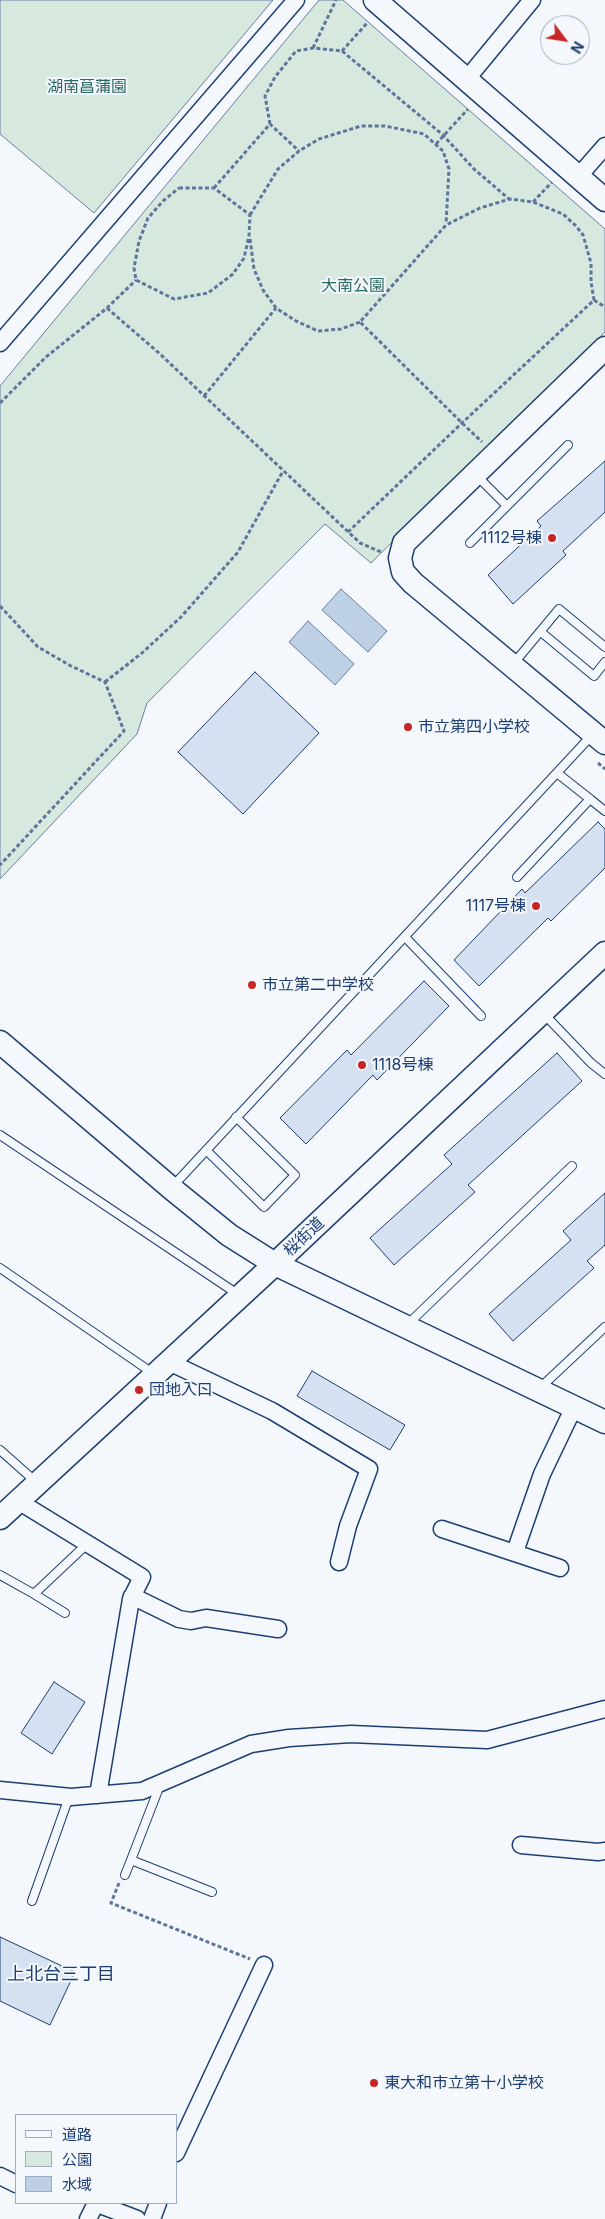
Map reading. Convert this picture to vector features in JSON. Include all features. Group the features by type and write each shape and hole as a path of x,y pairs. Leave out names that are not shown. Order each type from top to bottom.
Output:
{"street":[{"path":"0,343 296,0"},
{"path":"375,0 605,200"},
{"path":"466,80 532,0"},
{"path":"578,177 605,146"},
{"path":"599,738 413,583 403,572 400,558 404,543 605,348"},
{"name":"桜街道","path":"0,1518 241,1296 605,953"},
{"path":"0,1042 229,1235 275,1264 605,1422"},
{"path":"162,1368 272,1411 369,1469 348,1526 339,1562"},
{"path":"515,1552 542,1474 574,1407"},
{"path":"18,1501 142,1577 132,1596 98,1795"},
{"path":"442,1529 560,1568"},
{"path":"132,1596 179,1619 191,1621 206,1618 278,1629"},
{"path":"0,1790 68,1797 142,1791 251,1744 289,1738 351,1734 486,1740 605,1709"},
{"path":"521,1846 605,1851"},
{"path":"178,2147 264,1965"},
{"path":"0,2176 15,2184"},
{"path":"88,2219 96,2204"},
{"path":"99,2204 137,2219"},
{"path":"152,2219 158,2204"}],"lane":[{"path":"470,543 568,445"},
{"path":"474,474 507,506"},
{"path":"512,666 559,609 605,647"},
{"path":"541,632 594,676 605,662"},
{"path":"171,1188 557,773 599,738"},
{"path":"557,773 605,811"},
{"path":"517,877 590,799"},
{"path":"405,937 481,1016"},
{"path":"541,1012 591,1064 605,1074"},
{"path":"206,1150 264,1207 295,1175 236,1118"},
{"path":"0,1134 241,1296"},
{"path":"405,1326 572,1166"},
{"path":"0,1268 162,1368"},
{"path":"539,1390 605,1327"},
{"path":"0,1450 38,1483"},
{"path":"34,1594 87,1544"},
{"path":"0,1575 65,1613"},
{"path":"125,1875 160,1783"},
{"path":"32,1902 68,1797"},
{"path":"131,1860 212,1892"}],"path":[{"path":"313,48 336,0"},
{"path":"342,51 368,22"},
{"path":"299,151 270,124 266,96 275,77 296,51 313,48 342,51 443,135 474,169 510,199"},
{"path":"436,144 468,109"},
{"path":"214,188 270,124"},
{"path":"136,280 174,298 208,293 233,274 244,258 249,236 250,215 278,169 299,151 319,139 361,126 385,126 424,134 443,151 449,169 446,224"},
{"path":"532,202 552,182"},
{"path":"136,280 134,268 139,241 148,218 163,201 180,188 214,188 250,215"},
{"path":"249,236 254,269 263,290 276,308 296,321 318,331 341,329 360,322 446,224 480,208 510,199 532,202 563,214 582,234 591,263 591,282 594,300 605,307"},
{"path":"0,404 46,357 107,308 136,280"},
{"path":"348,532 594,300"},
{"path":"107,308 160,354 360,543 382,552"},
{"path":"204,396 276,308"},
{"path":"360,322 487,447"},
{"path":"104,682 142,654 181,618 238,552 283,471"},
{"path":"0,606 38,647 104,682 124,731 0,865"},
{"path":"125,1875 121,1878 111,1903 264,1965"}],"green space":[{"name":"湖南菖蒲園","path":"0,0 273,0 94,213 0,134"},
{"name":"大南公園","path":"319,0 343,0 605,229 605,332 371,563 325,524 147,703 137,734 0,879 0,386"}],"water":[{"path":"341,589 387,631 368,652 322,610"},
{"path":"308,621 354,664 335,685 289,642"}],"building":[{"name":"1112号棟","path":"605,461 605,512 563,551 566,555 513,604 488,575 541,526 537,521"},
{"path":"255,672 319,733 243,814 178,752"},
{"name":"1117号棟","path":"598,822 605,829 605,868 551,921 548,918 479,986 454,960 522,889 525,893"},
{"name":"1118号棟","path":"424,981 449,1006 377,1080 373,1075 306,1144 280,1118 347,1050 351,1055"},
{"path":"557,1053 582,1081 468,1185 475,1192 394,1265 370,1238 452,1164 444,1155"},
{"path":"605,1193 605,1245 587,1261 594,1268 513,1341 489,1314 571,1240 563,1231"},
{"path":"312,1371 405,1425 390,1450 297,1396"},
{"path":"54,1682 85,1702 52,1754 21,1733"},
{"path":"0,1937 75,1972 50,2025 0,2001"}],"place":[{"name":"1112号棟","path":"552,538"},
{"name":"市立第四小学校","path":"408,727"},
{"name":"1117号棟","path":"536,906"},
{"name":"市立第二中学校","path":"252,985"},
{"name":"1118号棟","path":"362,1065"},
{"name":"団地入口","path":"139,1390"},
{"name":"東大和市立第十小学校","path":"374,2083"}],"district":[{"name":"上北台三丁目","path":"61,1975"}]}
